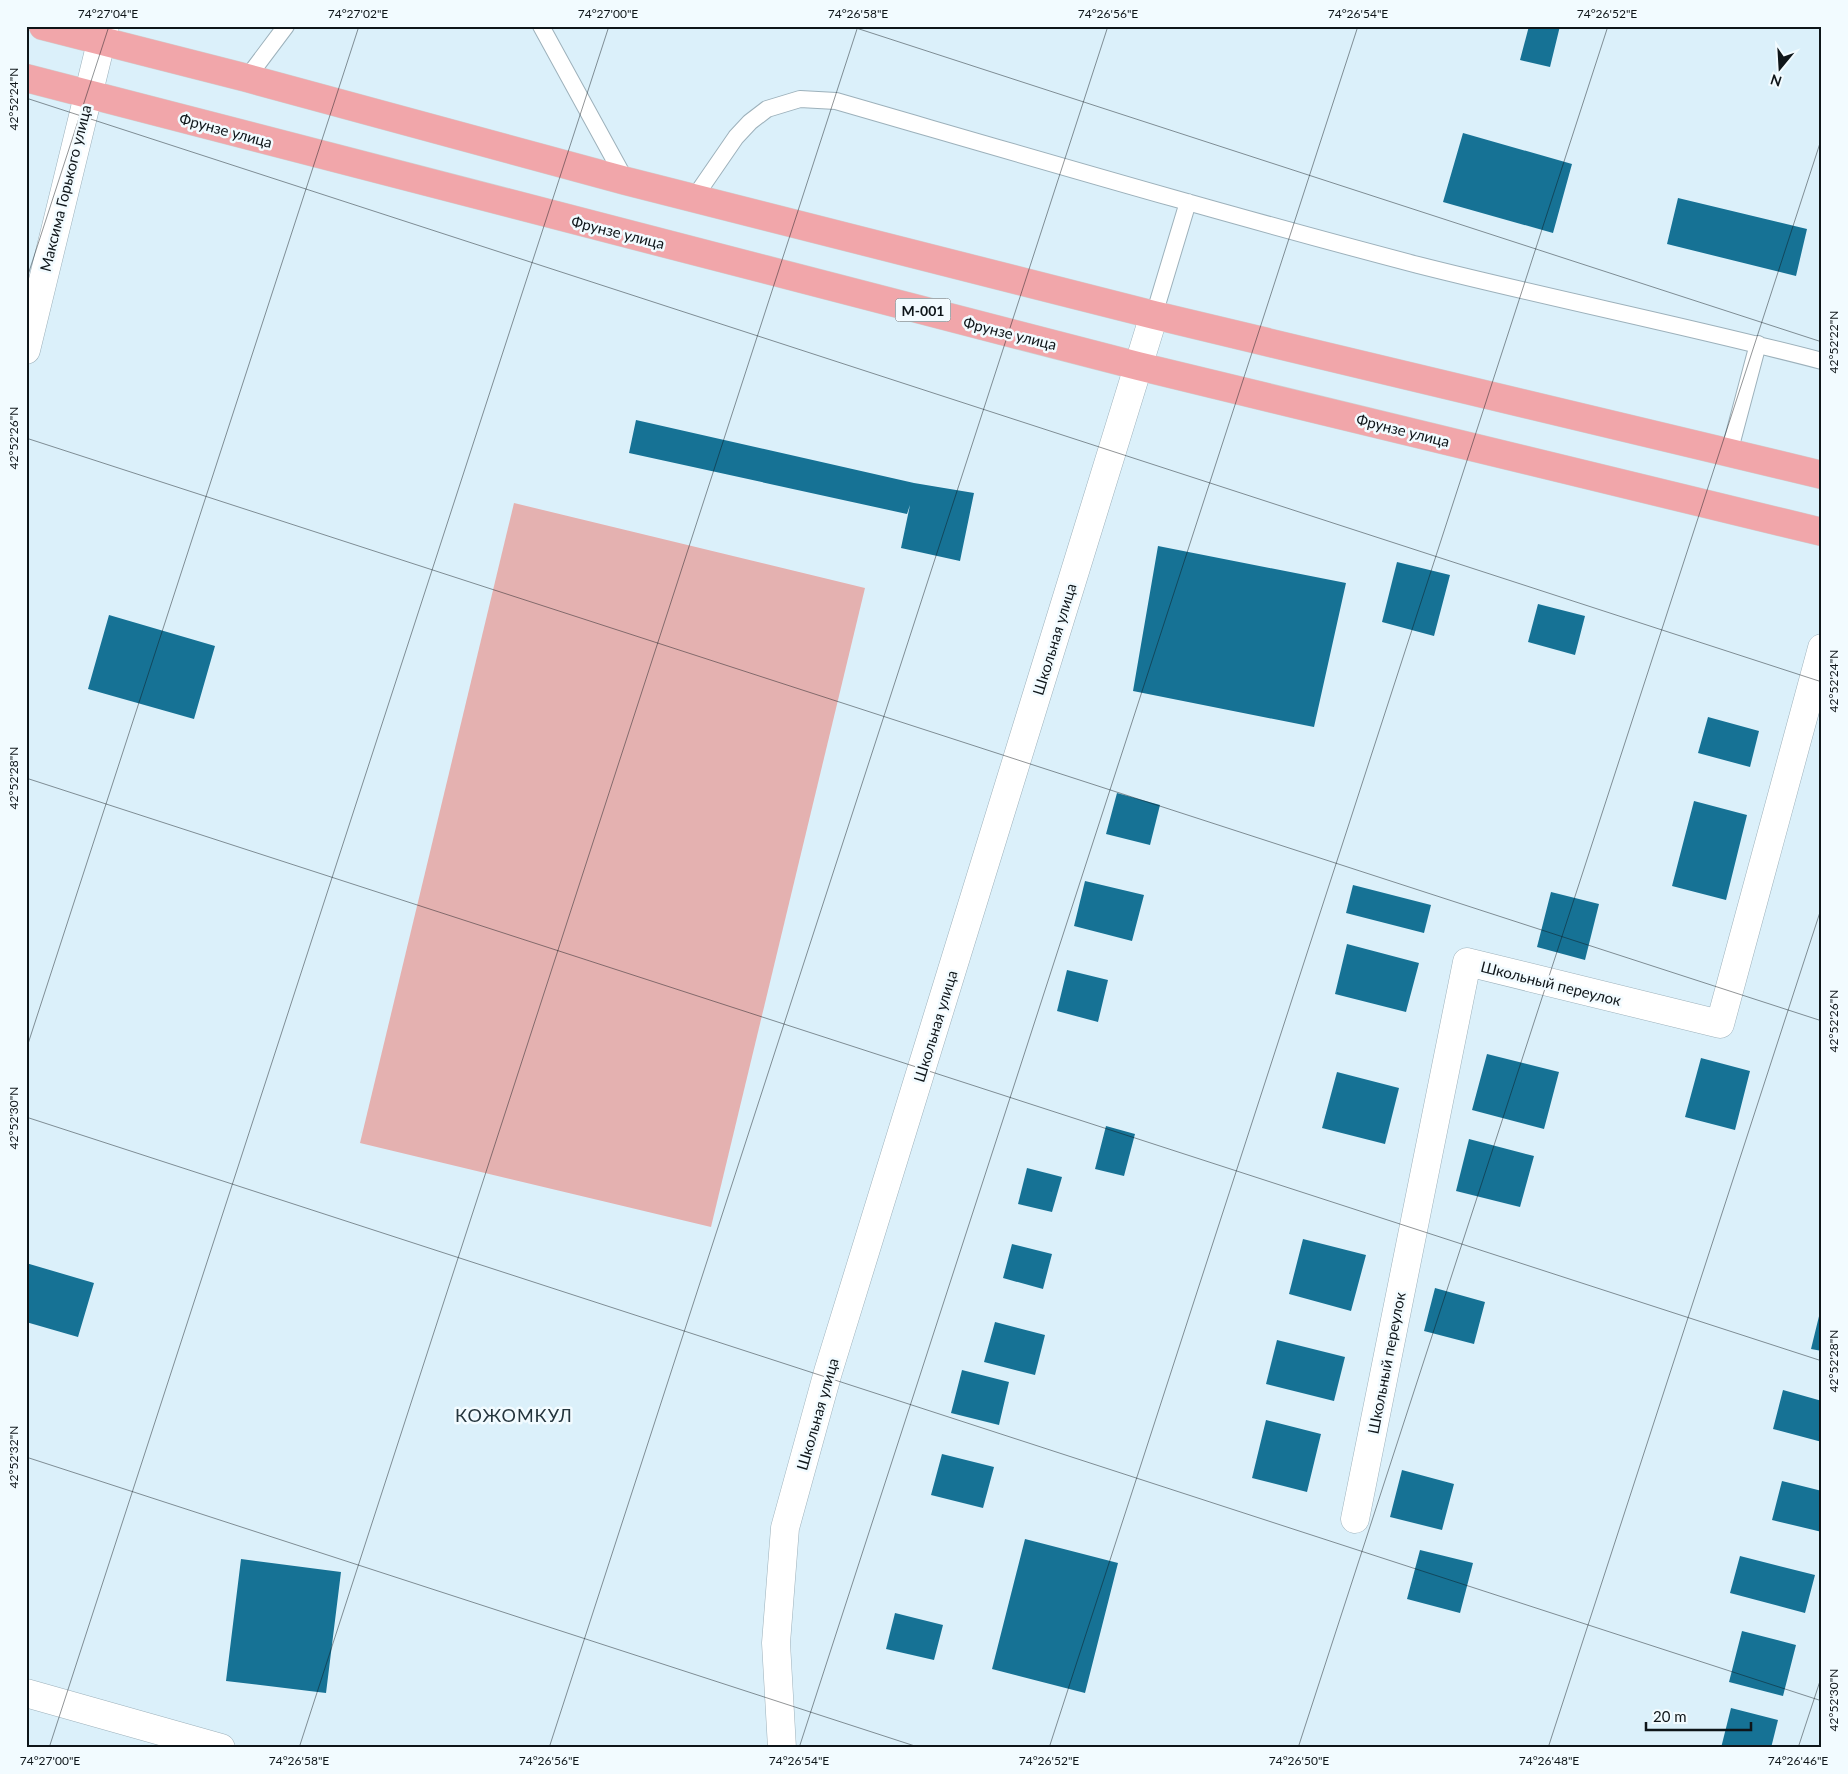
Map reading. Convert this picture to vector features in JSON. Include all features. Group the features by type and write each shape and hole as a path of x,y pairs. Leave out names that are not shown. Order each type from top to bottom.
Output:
{"main road":[{"path":"43,26 103,34 247,78 626,181 1154,315 1822,475"},
{"name":"Фрунзе улица","path":"26,78 1138,366 1822,532"}],"street":[{"name":"Максима Горького улица","path":"26,350 103,34"},
{"name":"Школьная улица","path":"782,1748 776,1643 784,1528 831,1362 1154,315"},
{"name":"Школьный переулок","path":"1355,1519 1467,962 1720,1024 1822,648"},
{"path":"26,1693 222,1748"}],"lane":[{"path":"247,78 286,26"},
{"path":"541,26 626,181"},
{"path":"694,198 736,137 750,122 767,109 800,99 836,101 1188,202 1420,265 1758,344 1822,361"},
{"path":"1154,315 1188,202"},
{"path":"1729,453 1758,344"}],"shaded area":[{"path":"514,503 865,588 711,1227 360,1143"}],"building":[{"path":"1529,26 1560,26 1550,67 1520,60"},
{"path":"1463,133 1572,164 1553,233 1443,202"},
{"path":"1678,198 1807,229 1796,276 1667,244"},
{"path":"636,420 914,483 974,493 960,561 901,548 910,505 907,514 629,453"},
{"path":"1158,546 1346,583 1314,727 1133,691"},
{"path":"1397,562 1450,575 1434,636 1382,622"},
{"path":"1538,604 1585,616 1575,655 1528,642"},
{"path":"109,615 215,646 194,719 88,689"},
{"path":"1708,717 1759,731 1750,767 1698,753"},
{"path":"1117,793 1160,805 1150,845 1106,834"},
{"path":"1694,801 1747,815 1726,900 1672,886"},
{"path":"1085,881 1144,895 1132,941 1074,926"},
{"path":"1353,885 1431,905 1424,933 1346,913"},
{"path":"1551,892 1599,904 1585,960 1537,947"},
{"path":"1347,944 1419,963 1406,1012 1335,994"},
{"path":"1067,970 1108,980 1098,1022 1057,1011"},
{"path":"1487,1054 1559,1072 1544,1129 1472,1110"},
{"path":"1701,1058 1750,1071 1735,1130 1685,1117"},
{"path":"1337,1072 1399,1088 1385,1144 1322,1128"},
{"path":"1106,1126 1135,1134 1124,1176 1095,1169"},
{"path":"1469,1139 1534,1156 1520,1207 1456,1191"},
{"path":"1027,1168 1062,1177 1052,1212 1018,1204"},
{"path":"1303,1239 1366,1255 1351,1311 1289,1294"},
{"path":"1012,1244 1052,1254 1043,1289 1003,1278"},
{"path":"26,1263 94,1283 78,1337 26,1322"},
{"path":"1435,1288 1485,1302 1474,1344 1424,1331"},
{"path":"1822,1309 1822,1351 1811,1349"},
{"path":"995,1322 1045,1335 1035,1375 984,1362"},
{"path":"1277,1340 1345,1357 1334,1401 1266,1384"},
{"path":"962,1370 1009,1382 999,1425 951,1413"},
{"path":"1783,1390 1822,1401 1822,1442 1773,1429"},
{"path":"1266,1420 1321,1434 1307,1492 1252,1478"},
{"path":"942,1454 994,1467 983,1508 931,1495"},
{"path":"1402,1470 1454,1484 1442,1530 1390,1517"},
{"path":"1782,1481 1822,1491 1822,1532 1772,1520"},
{"path":"1025,1539 1118,1563 1085,1693 992,1669"},
{"path":"1420,1550 1473,1563 1460,1613 1407,1599"},
{"path":"1740,1556 1815,1575 1805,1613 1730,1593"},
{"path":"241,1559 341,1572 326,1693 226,1681"},
{"path":"895,1613 943,1625 934,1660 886,1649"},
{"path":"1742,1631 1796,1645 1783,1696 1729,1682"},
{"path":"1731,1708 1778,1720 1771,1748 1721,1748"}],"district":[{"name":"КОЖОМКУЛ","path":"514,1415"}]}
